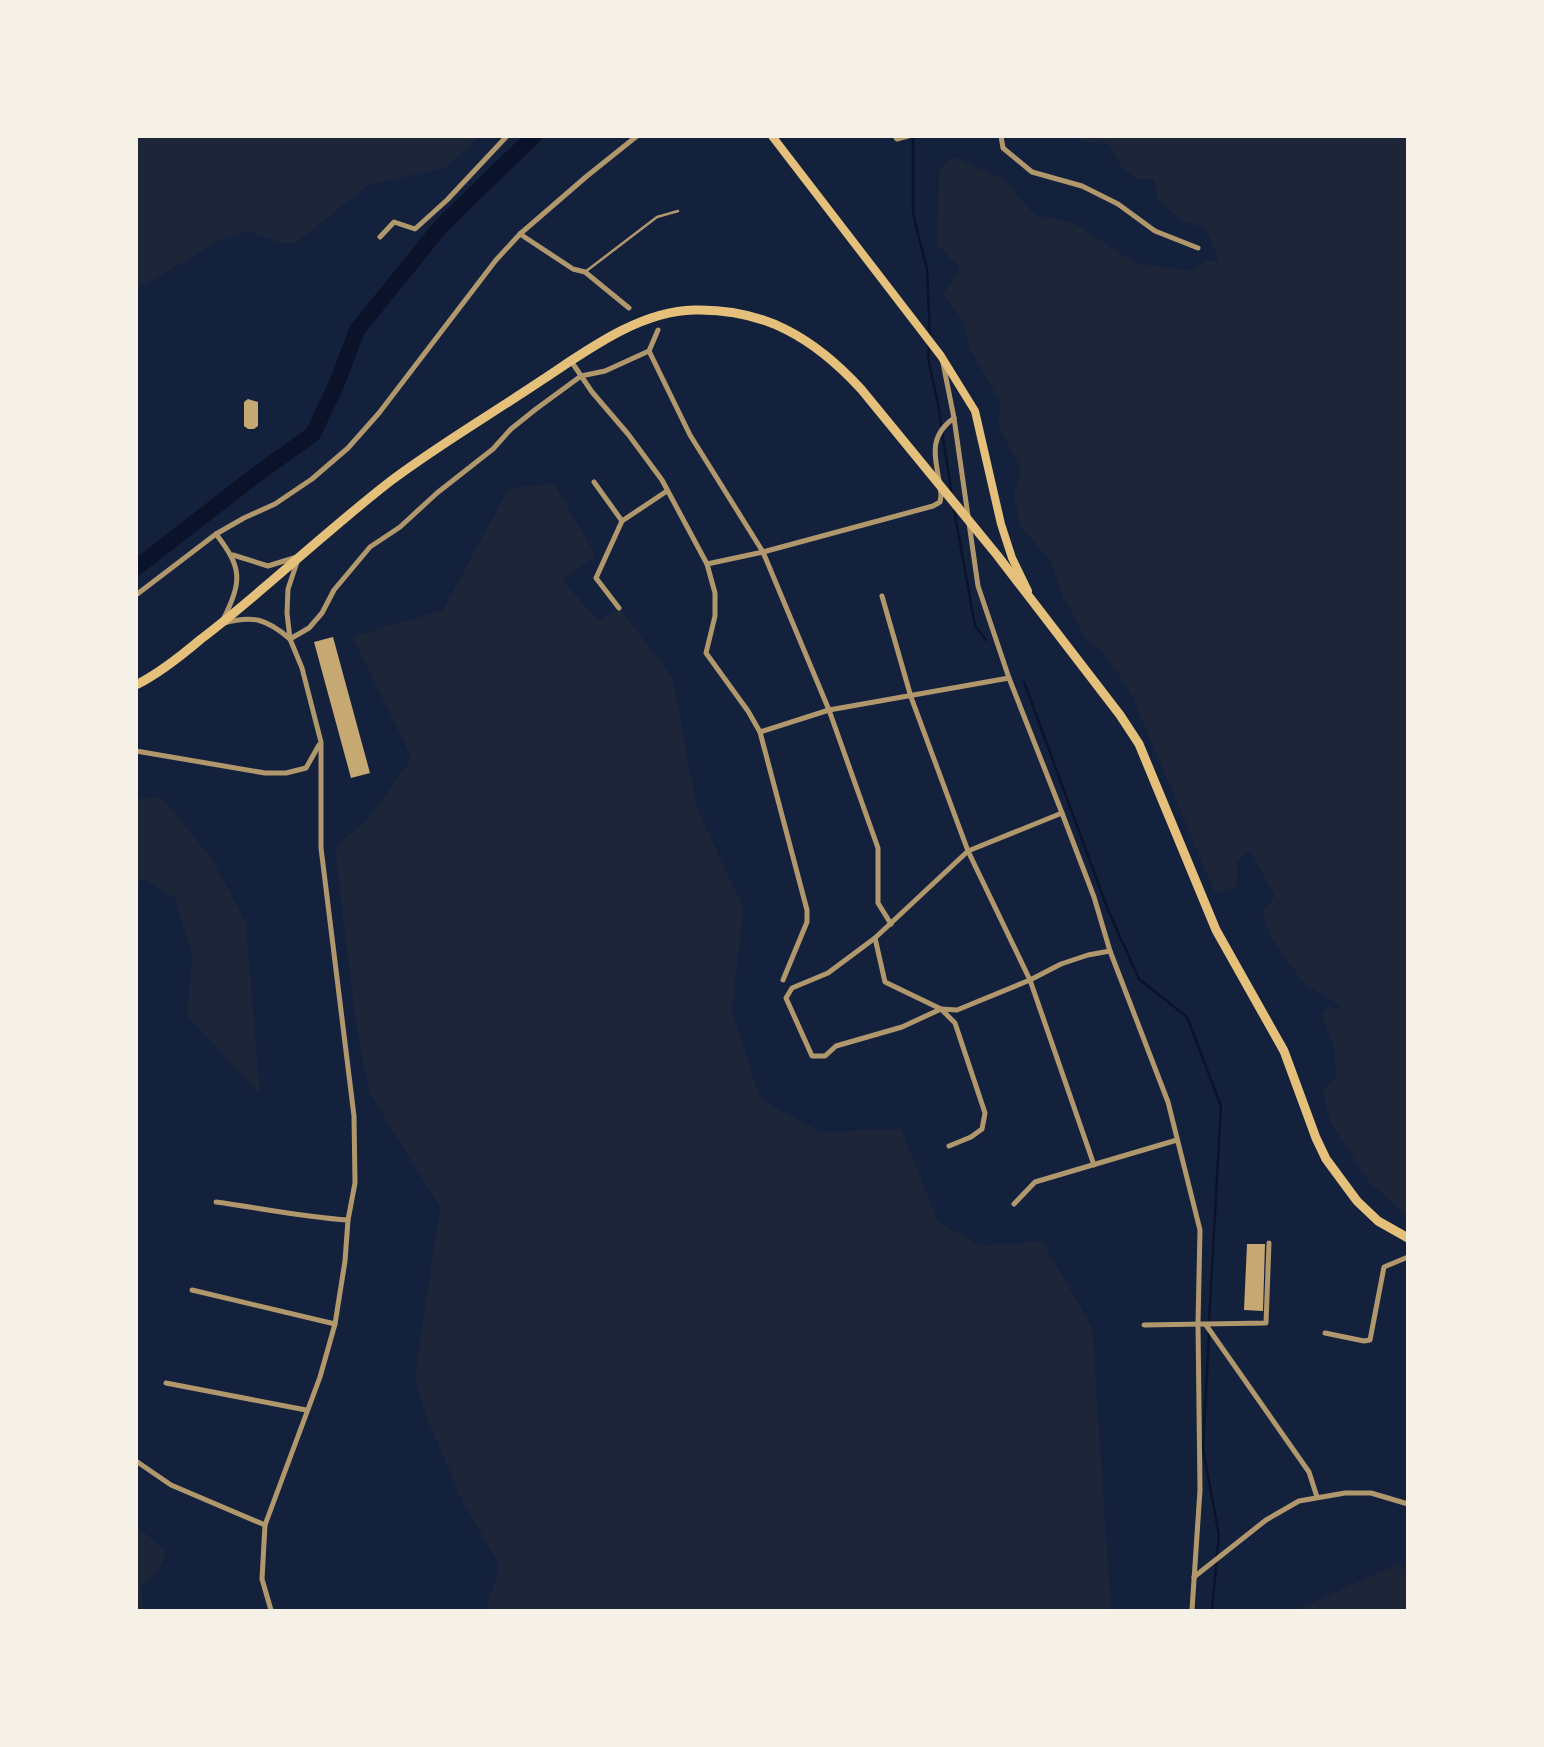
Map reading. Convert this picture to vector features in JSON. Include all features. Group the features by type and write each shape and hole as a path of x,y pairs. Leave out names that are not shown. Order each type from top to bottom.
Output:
{"highway":[{"path":"136,685 169,665 221,624 393,479 571,361 615,335 666,314 692,310 728,311 782,328 814,345 839,366 881,413 1033,600 1120,715 1139,744 1216,930 1284,1051 1326,1159 1357,1201 1378,1221 1408,1238"}],"main road":[{"path":"772,136 940,354 975,411 1001,524 1012,558 1033,600"}],"street":[{"path":"380,237 394,222 415,229 447,200 507,136"},
{"path":"136,595 216,534 300,488 348,448 379,413 496,260 520,234 637,136"},
{"path":"895,136 897,139 908,136"},
{"path":"1001,136 1003,148 1032,172 1082,186 1118,204 1155,231 1198,248"},
{"path":"520,234 573,269 585,272 629,308"},
{"path":"290,639 309,628 322,613 334,590 370,547 400,527 437,493 493,449 519,422 581,376 605,371 649,351 658,330"},
{"path":"649,351 690,435 763,552 829,710 878,848 878,903 891,923"},
{"path":"940,354 954,418 978,586 1009,678 1094,897 1110,951 1168,1102 1200,1230 1200,1490 1192,1611"},
{"path":"571,361 592,392 628,434 667,491 707,564 715,593 715,616 706,653 760,732 807,910 807,922 783,980"},
{"path":"707,564 763,552 940,502 941,489 934,448 936,437 944,425 954,418"},
{"path":"594,482 622,521"},
{"path":"619,608 596,578 622,521 667,491"},
{"path":"216,534 233,555 237,566 237,584 221,624"},
{"path":"233,555 268,566 300,556"},
{"path":"271,1611 262,1579 265,1525 320,1377 335,1324 355,1183 354,1115 321,848 321,742 302,668 290,639 287,613 288,589 293,569 300,556"},
{"path":"882,596 911,697 968,851 1030,980 1094,1165"},
{"path":"221,624 242,619 262,620 278,628 290,639"},
{"path":"760,732 829,710 1009,678"},
{"path":"136,751 265,773 286,773 306,768 321,742"},
{"path":"1062,813 968,851 875,938 828,973 792,988 786,998 812,1056 825,1056 836,1046 902,1027 942,1009 957,1010 1061,964 1110,951"},
{"path":"875,938 886,982 942,1009 956,1023 985,1113 982,1129 949,1146"},
{"path":"1014,1205 1035,1182 1177,1140"},
{"path":"216,1202 287,1211 308,1217 348,1220"},
{"path":"1143,1325 1266,1323 1269,1243"},
{"path":"1325,1333 1370,1340 1384,1267 1408,1257"},
{"path":"192,1290 335,1324"},
{"path":"1206,1325 1309,1472 1317,1497"},
{"path":"166,1383 306,1410"},
{"path":"136,1461 171,1485 265,1525"},
{"path":"1194,1577 1266,1520 1299,1501 1371,1493 1408,1504"}],"lane":[{"path":"585,272 657,217 678,211"}],"shaded area":[{"path":"137,136 479,137 446,167 367,186 296,243 281,243 247,231 221,240 137,289"},
{"path":"1077,137 1407,137 1407,1216 1369,1182 1330,1122 1323,1092 1337,1075 1333,1043 1322,1016 1328,1006 1338,1009 1340,1004 1305,985 1271,937 1262,913 1275,896 1250,850 1237,862 1237,886 1217,894 1214,890 1130,691 1104,653 1086,639 1063,596 1050,560 1021,527 1014,496 1021,469 998,424 1001,403 973,355 965,334 966,325 943,294 960,269 938,245 939,170 954,157 1003,179 1035,215 1074,223 1135,263 1189,271 1206,261 1219,261 1206,228 1182,221 1158,200 1154,179 1136,179 1120,165 1109,144 1082,142"},
{"path":"554,484 596,556 562,580 598,620 620,609 672,677 697,808 743,908 732,1011 760,1099 821,1132 901,1129 938,1222 981,1246 1042,1241 1092,1327 1111,1610 486,1610 500,1566 463,1502 426,1416 415,1377 440,1207 369,1092 355,1017 335,847 368,819 412,758 352,637 443,610 509,488"},
{"path":"161,797 211,857 246,923 260,1094 187,1016 192,954 175,898 144,879 137,884 137,799"},
{"path":"136,1526 164,1549 163,1564 141,1586 144,1610 137,1610"},
{"path":"1398,1564 1407,1572 1407,1610 1296,1610"}],"building":[{"path":"248,399 258,402 258,426 254,429 244,426 244,402"},
{"path":"333,637 370,773 351,778 314,642"},
{"path":"1247,1244 1265,1244 1263,1311 1244,1310"}],"waterway":[{"path":"136,568 313,434 337,383 357,330 442,225 534,136"},
{"path":"913,136 913,214 927,269 930,337"},
{"path":"929,343 928,358 952,496"},
{"path":"954,509 975,626 986,640"},
{"path":"1024,682 1108,910 1139,979 1187,1017 1221,1106 1209,1322"},
{"path":"1209,1333 1203,1449 1219,1535 1212,1610"}]}
